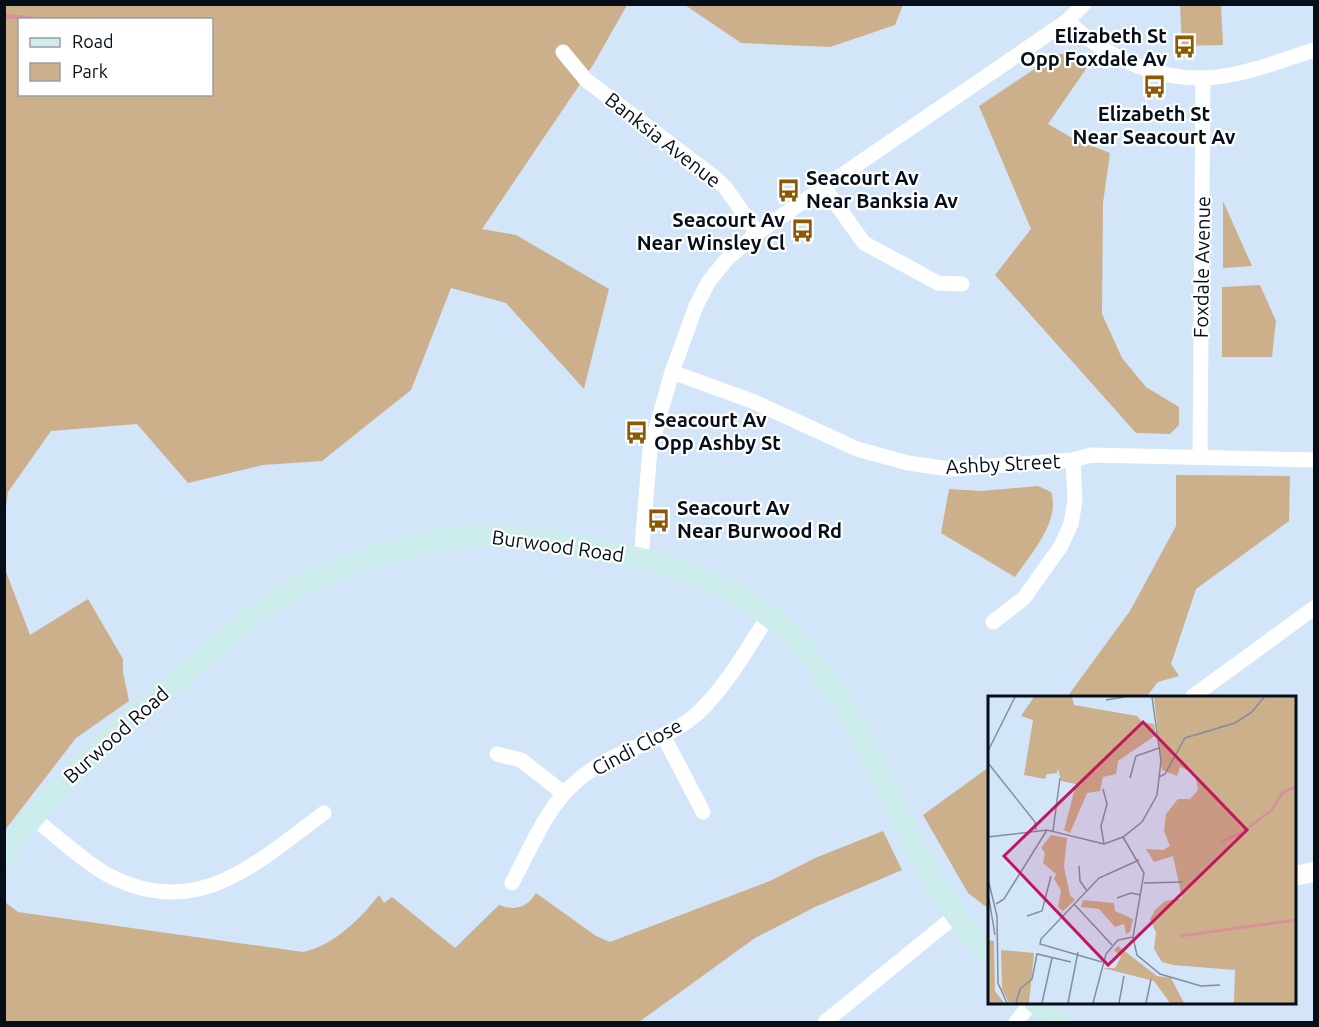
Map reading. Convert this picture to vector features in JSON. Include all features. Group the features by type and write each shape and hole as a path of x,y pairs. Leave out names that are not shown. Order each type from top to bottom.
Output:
{"main road":[{"name":"Burwood Road","path":"4,855 32,817 96,749 240,626 278,599 323,576 372,558 426,544 477,536 580,546 641,558 686,572 769,615 800,644 831,686 860,734 926,869 955,916 988,951"},
{"path":"1034,1003 1060,1023"}],"street":[{"path":"641,558 650,450 672,372 696,306 709,281 728,258 757,233 1067,21 1084,4"},
{"path":"1067,21 1096,46 1126,61 1153,71 1203,78 1240,72 1314,50"},
{"name":"Banksia Avenue","path":"563,52 586,80 725,187 757,233"},
{"name":"Foxdale Avenue","path":"1200,456 1203,78"},
{"path":"824,187 864,243 938,283 962,284"},
{"name":"Ashby Street","path":"672,372 752,401 857,449 908,463 950,469 1073,460 1091,455 1314,460"},
{"path":"993,622 1024,598 1061,546 1071,524 1075,501 1073,460"},
{"path":"1193,696 1314,608"},
{"name":"Cindi Close","path":"512,883 562,792 592,768 664,737 699,712 714,695 769,615"},
{"path":"664,737 703,812"},
{"path":"497,754 521,760 562,792"},
{"path":"32,817 106,874 135,886 169,891 191,891 223,883 247,870 324,813"},
{"path":"1295,876 1314,872"},
{"path":"825,1023 955,916"},
{"path":"1016,1023 1032,1003"}],"green space":[{"path":"5,5 627,5 593,65 482,229 516,235 609,289 584,389 506,303 451,288 411,390 322,461 263,465 188,483 137,424 51,431 8,492 5,513"},
{"path":"685,5 903,5 895,25 830,47 741,43"},
{"path":"1180,5 1221,5 1223,45 1182,46"},
{"path":"1057,54 1070,54 1088,66 1048,124 1074,139 1110,153 1103,203 1102,314 1122,358 1146,387 1179,407 1179,425 1170,434 1136,433 995,275 1031,229 979,106"},
{"path":"1223,201 1252,266 1223,268"},
{"path":"1260,285 1276,321 1272,357 1222,357 1222,287"},
{"path":"1176,475 1290,476 1289,521 1196,589 1171,664 1179,676 1158,682 1147,696 1068,696 1130,611 1176,526"},
{"path":"1038,486 1051,492 1052,514 1036,548 1015,577 941,533 949,489 981,491"},
{"path":"5,569 30,635 88,599 123,659 123,672 129,701 76,738 5,830"},
{"path":"988,768 988,906 968,893 923,815"},
{"path":"883,831 902,870 815,907 755,938 639,1022 5,1022 5,902 18,912 303,952 335,938 379,895 384,903 392,897 455,948 499,905 510,908 520,907 529,902 536,893 596,936 610,942 770,881 815,858"}],"waterway":[{"path":"4,16 25,18"}],"place":[{"name":"Elizabeth St Opp Foxdale Av","path":"1185,47"},
{"name":"Elizabeth St Near Seacourt Av","path":"1154,86"},
{"name":"Seacourt Av Near Banksia Av","path":"788,190"},
{"name":"Seacourt Av Near Winsley Cl","path":"803,231"},
{"name":"Seacourt Av Opp Ashby St","path":"636,432"},
{"name":"Seacourt Av Near Burwood Rd","path":"659,520"}]}
